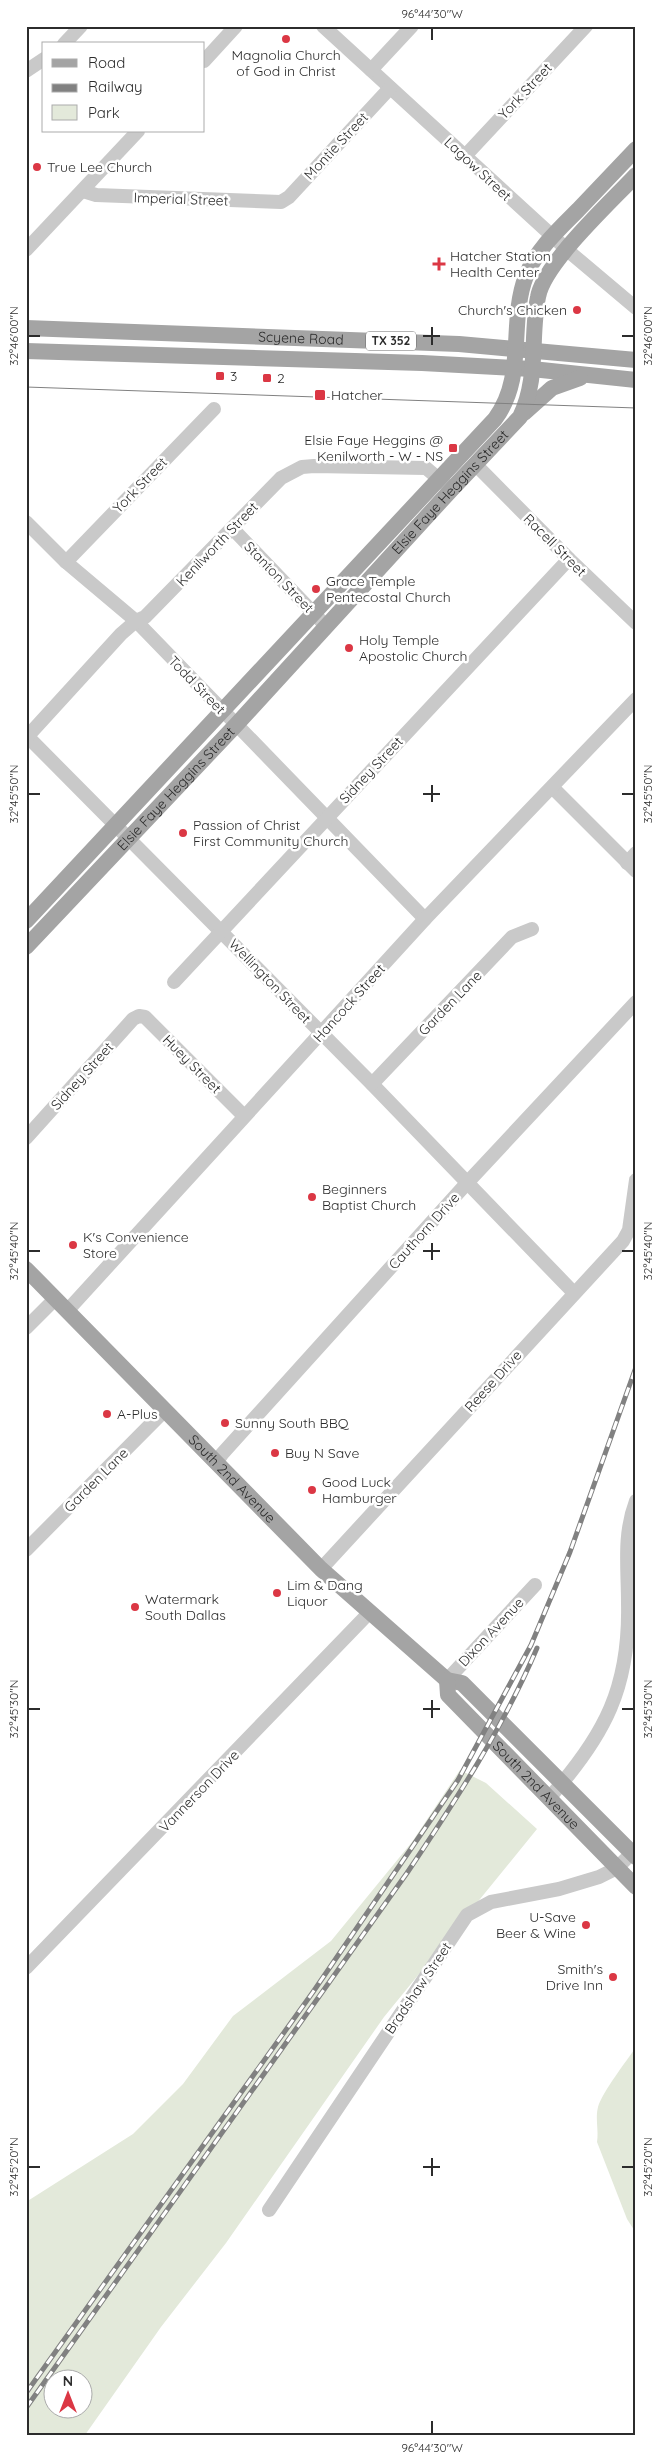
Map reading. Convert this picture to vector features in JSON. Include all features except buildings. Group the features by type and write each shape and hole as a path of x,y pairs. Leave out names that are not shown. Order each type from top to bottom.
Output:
{"main road":[{"name":"Elsie Faye Heggins Street","path":"26,947 236,725 325,625 445,484 500,412 509,397 514,368 521,290 536,257 553,236 636,149"},
{"name":"Elsie Faye Heggins Street","path":"26,921 313,612 445,484 476,465 522,414 528,397 532,370 538,295 547,274 636,175"},
{"name":"Scyene Road","path":"26,328 460,344 636,360"},
{"path":"231,358 257,349 263,344 266,336"},
{"name":"Scyene Road","path":"26,351 422,363 514,368 636,380"},
{"path":"522,414 552,388 586,376"},
{"name":"South 2nd Avenue","path":"26,1269 321,1569 447,1680 462,1683 561,1785 634,1855"},
{"name":"South 2nd Avenue","path":"447,1680 448,1695 550,1797 636,1887"}],"street":[{"path":"66,42 81,26"},
{"path":"205,60 236,26"},
{"name":"Lagow Street","path":"323,26 567,250 636,308"},
{"path":"371,70 412,26"},
{"name":"York Street","path":"465,156 586,26"},
{"path":"26,71 42,60"},
{"name":"Montie Street","path":"281,202 289,197 390,88"},
{"path":"26,250 137,132"},
{"name":"Imperial Street","path":"83,190 96,196 281,202"},
{"name":"York Street","path":"66,562 214,409"},
{"name":"Racell Street","path":"476,465 569,560 636,623"},
{"name":"Kenilworth Street","path":"27,737 121,634 136,621 145,617 281,478 302,467 426,468 445,484"},
{"name":"Todd Street","path":"28,528 136,621 425,919"},
{"name":"Stanton Street","path":"232,528 325,625"},
{"name":"Sidney Street","path":"174,982 569,560"},
{"name":"Hancock Street","path":"67,1311 425,919 553,788 636,699"},
{"name":"Wellington Street","path":"27,737 116,826 128,841 222,932 320,1034 372,1084 573,1292"},
{"path":"553,788 633,863"},
{"name":"Garden Lane","path":"372,1084 512,937 532,929"},
{"name":"Cauthorn Drive","path":"216,1463 222,1454 467,1184 636,1002"},
{"name":"Sidney Street","path":"26,1138 133,1019 139,1016"},
{"name":"Huey Street","path":"139,1016 144,1017 154,1026 244,1116"},
{"name":"Reese Drive","path":"321,1569 367,1521 573,1292 623,1241 629,1230 636,1180"},
{"path":"26,1328 55,1299"},
{"name":"Garden Lane","path":"26,1550 165,1410"},
{"path":"550,1797 590,1746 609,1712 622,1680 628,1646 626,1539 636,1501"},
{"name":"Dixon Avenue","path":"447,1680 535,1584"},
{"name":"Vannerson Drive","path":"28,1963 369,1613"},
{"name":"Bradshaw Street","path":"269,2210 467,1915 491,1902 559,1889 599,1877 617,1868 634,1855"}],"green space":[{"path":"460,1770 486,1783 537,1829 384,2017 226,2243 161,2327 85,2435 26,2435 26,2202 133,2134 183,2084 233,2016 331,1941 412,1842"},
{"path":"636,2047 636,2233 627,2219 597,2142 597,2116 601,2100"}],"tram line":[{"path":"26,387 636,408"}],"railway":[{"path":"26,2393 313,1992 458,1780 531,1645 570,1552 636,1367"},
{"path":"26,2408 407,1873 478,1763 524,1678 537,1648"}],"place":[{"name":"Magnolia Church of God in Christ","path":"286,39"},
{"name":"True Lee Church","path":"37,167"},
{"name":"Hatcher Station Health Center","path":"439,264"},
{"name":"Church's Chicken","path":"577,310"},
{"name":"3","path":"220,376"},
{"name":"2","path":"267,378"},
{"name":"Hatcher","path":"320,395"},
{"name":"Elsie Faye Heggins @ Kenilworth - W - NS","path":"453,448"},
{"name":"Grace Temple Pentecostal Church","path":"316,589"},
{"name":"Holy Temple Apostolic Church","path":"349,648"},
{"name":"Passion of Christ First Community Church","path":"183,833"},
{"name":"Beginners Baptist Church","path":"312,1197"},
{"name":"K's Convenience Store","path":"73,1245"},
{"name":"A-Plus","path":"107,1414"},
{"name":"Sunny South BBQ","path":"225,1423"},
{"name":"Buy N Save","path":"275,1453"},
{"name":"Good Luck Hamburger","path":"312,1490"},
{"name":"Lim & Dang Liquor","path":"277,1593"},
{"name":"Watermark South Dallas","path":"135,1607"},
{"name":"U-Save Beer & Wine","path":"586,1925"},
{"name":"Smith's Drive Inn","path":"613,1977"}]}
